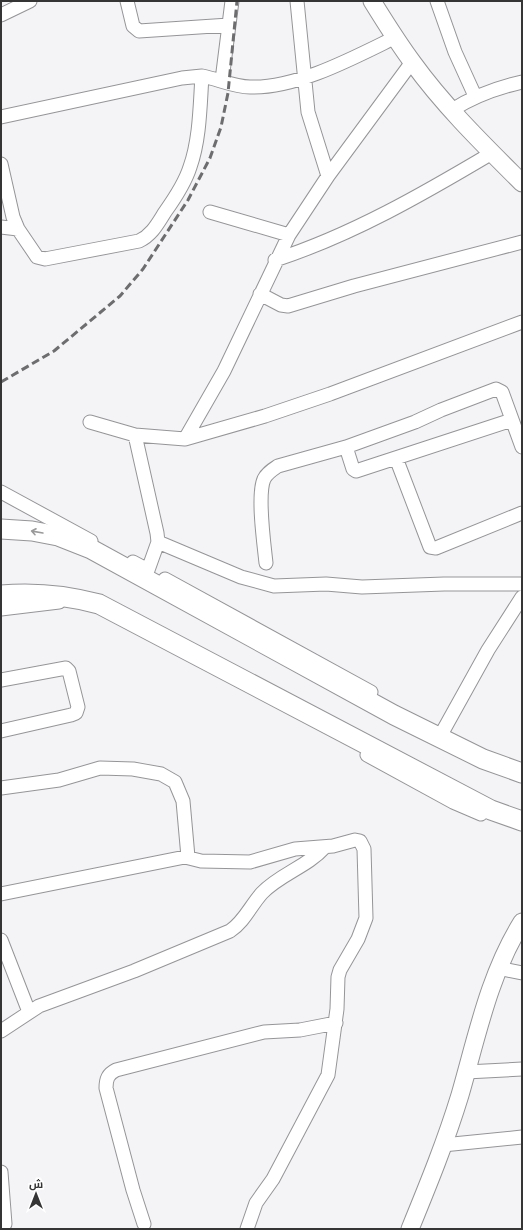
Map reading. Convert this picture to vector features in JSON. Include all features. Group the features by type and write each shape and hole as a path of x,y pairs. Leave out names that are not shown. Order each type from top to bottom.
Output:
{"highway":[{"path":"1,529 32,531 58,536 92,549 394,715 483,759 522,773"},
{"path":"1,595 54,594 99,604 491,810 522,821"}],"main road":[{"path":"372,1 412,62 452,110 492,153 522,182"},
{"path":"410,1229 443,1145 466,1072 483,1010 498,968 522,922"}],"street":[{"path":"1,15 30,1"},
{"path":"127,1 133,26 139,31 229,25"},
{"path":"222,80 232,1"},
{"path":"297,1 308,112 328,176"},
{"path":"437,1 455,52 475,96"},
{"path":"1,116 182,78 202,76 222,80 243,87 257,88 270,86 305,77 358,56 396,37"},
{"path":"185,439 224,370 288,234 328,176 412,62"},
{"path":"1,164 13,217 18,229 35,255 40,259 139,241 146,237 155,228 176,196 191,166 196,143 202,76"},
{"path":"452,110 475,96 522,82"},
{"path":"275,260 330,240 439,184 492,153"},
{"path":"210,212 288,234"},
{"path":"1,227 18,229"},
{"path":"260,294 281,305 288,306 354,286 522,242"},
{"path":"90,422 135,435 185,439 251,421 323,396 522,322"},
{"path":"266,563 262,494 264,480 269,472 293,461 320,456 346,447 415,422 441,410 496,389 502,392 522,448"},
{"path":"346,447 354,470 396,458 512,420"},
{"path":"135,435 158,542 148,570"},
{"path":"396,458 430,547 436,548 522,513"},
{"path":"1,492 148,570 443,731 492,756 522,768"},
{"path":"158,542 241,577 274,586 326,584 362,587 437,584 522,584"},
{"path":"443,731 488,650 522,597"},
{"path":"1,608 63,602 74,603 100,613 286,710 453,802 522,831"},
{"path":"1,680 66,668 69,671 78,707 76,713 71,715 1,731"},
{"path":"1,788 59,780 100,768 133,769 161,774 175,782 183,801 188,856"},
{"path":"1,894 157,861 188,856 201,861 250,862 295,849 325,847 355,840 360,841 364,849 366,872 366,918 358,939 339,973 336,1023 328,1074 273,1179 256,1203 247,1229"},
{"path":"1,1031 29,1012 51,1001 134,971 230,931 237,927 251,907 269,887 312,860 325,847"},
{"path":"1,940 29,1012"},
{"path":"498,968 522,973"},
{"path":"144,1224 133,1190 106,1088 109,1074 116,1070 257,1034 336,1023"},
{"path":"466,1072 522,1070"},
{"path":"443,1145 522,1137"},
{"path":"1,1172 5,1224"}],"railway":[{"path":"1,382 54,351 120,296 143,269 188,200 210,158 221,127 228,93 237,1"}]}
